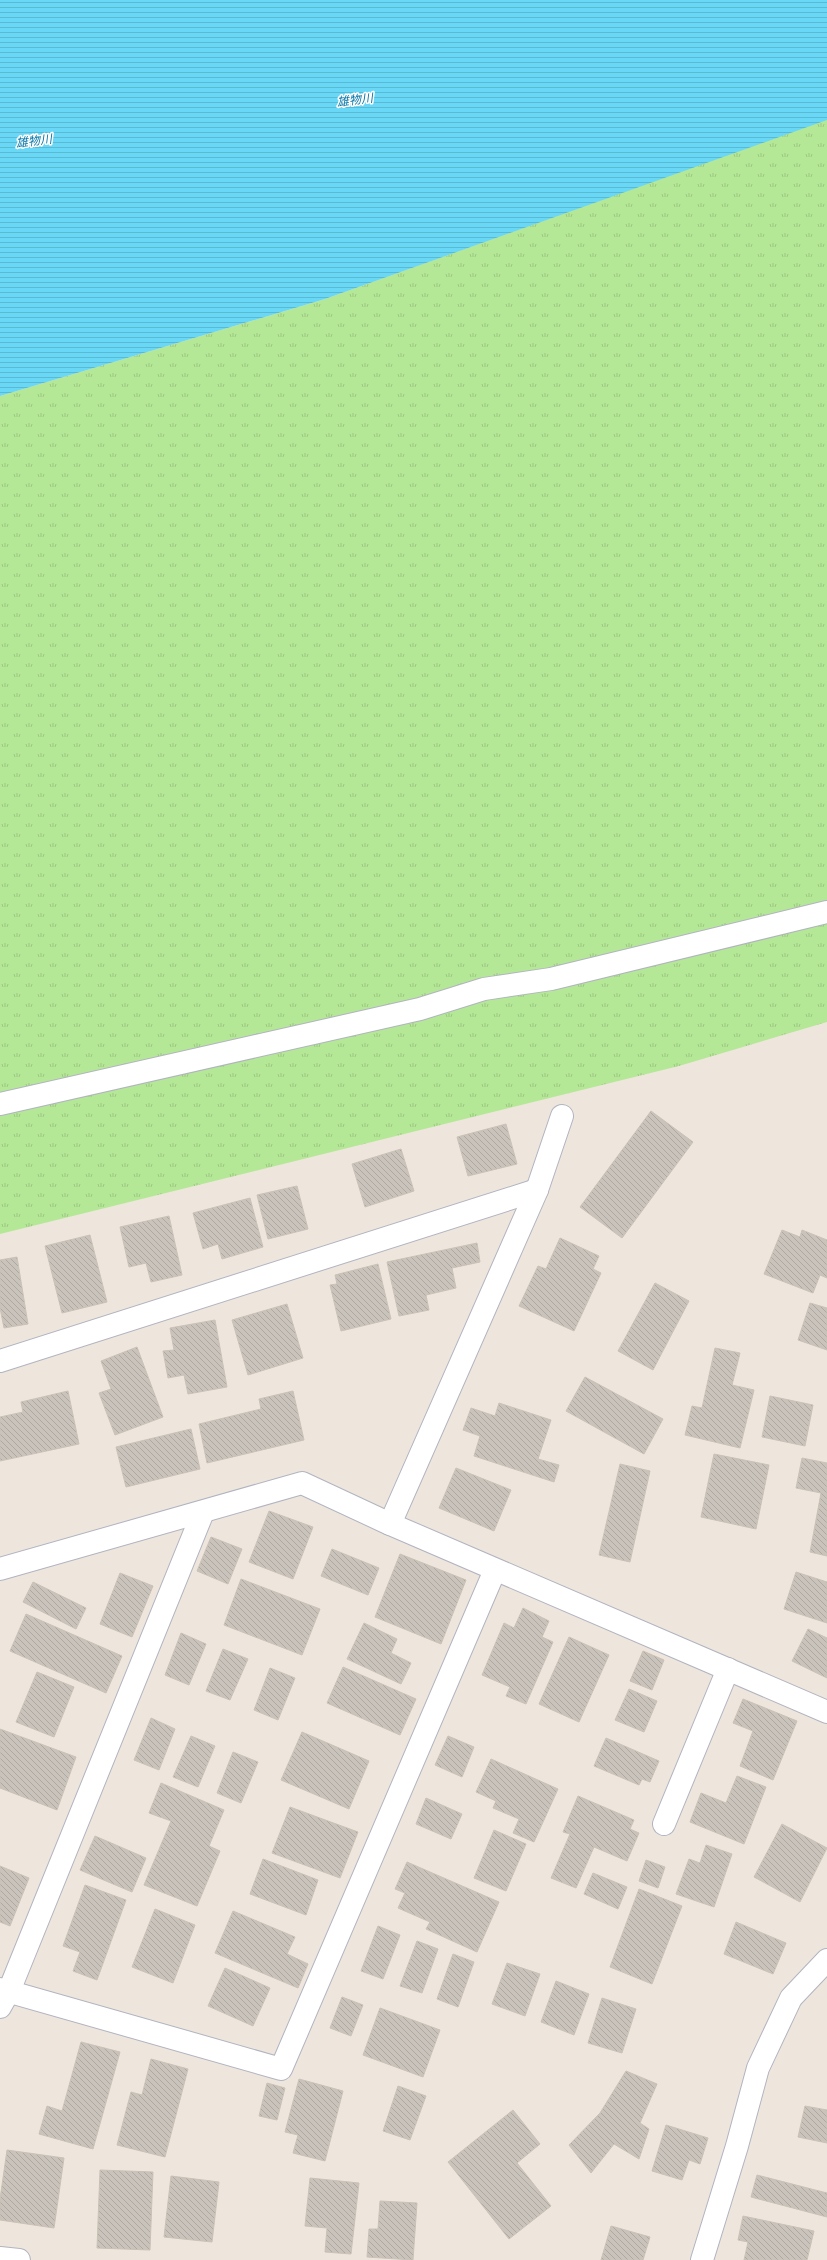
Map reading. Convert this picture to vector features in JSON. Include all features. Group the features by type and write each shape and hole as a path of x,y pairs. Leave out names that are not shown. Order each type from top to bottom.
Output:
{"street":[{"path":"0,1104 420,1009 484,988 551,979 827,912"},
{"path":"390,1524 536,1190 562,1116"},
{"path":"0,1361 536,1190"},
{"path":"0,1569 302,1483 390,1524 495,1570 827,1712"},
{"path":"203,1512 3,1995 281,2069 495,1570"},
{"path":"664,1824 728,1669"},
{"path":"702,2260 737,2146 758,2068 791,1998 827,1960"},
{"path":"0,2258 19,2260"}],"green space":[{"path":"827,119 827,1022 679,1066 0,1234 0,396 325,299"}],"water":[{"name":"雄物川","path":"0,0 827,0 827,120 325,299 0,396"}],"building":[{"path":"651,1111 693,1142 622,1238 580,1207"},
{"path":"506,1124 517,1164 468,1176 457,1137"},
{"path":"401,1149 414,1191 365,1207 352,1164"},
{"path":"297,1186 308,1229 268,1239 257,1195"},
{"path":"250,1198 263,1247 222,1259 218,1244 203,1249 193,1213"},
{"path":"169,1216 182,1275 151,1282 146,1263 129,1267 120,1227"},
{"path":"782,1230 800,1237 802,1230 827,1240 827,1278 820,1275 813,1293 764,1274"},
{"path":"90,1235 107,1302 62,1313 45,1246"},
{"path":"560,1238 599,1256 593,1269 601,1273 574,1331 519,1306 538,1266 546,1269"},
{"path":"477,1243 480,1262 452,1268 456,1288 426,1295 429,1310 399,1316 387,1262"},
{"path":"17,1257 28,1324 4,1328 0,1308 0,1260"},
{"path":"378,1264 391,1319 341,1331 330,1285 337,1284 335,1275"},
{"path":"655,1283 689,1301 653,1370 618,1351"},
{"path":"810,1303 827,1308 827,1350 798,1340"},
{"path":"287,1304 303,1358 248,1375 232,1320"},
{"path":"215,1320 227,1387 188,1394 184,1375 168,1378 163,1351 174,1350 170,1328"},
{"path":"137,1347 163,1417 115,1435 99,1393 111,1389 101,1361"},
{"path":"715,1348 740,1353 732,1385 754,1390 740,1448 685,1435 692,1406 702,1408"},
{"path":"585,1377 663,1419 644,1454 566,1411"},
{"path":"68,1391 79,1444 0,1461 0,1417 23,1412 21,1402"},
{"path":"293,1391 304,1440 207,1463 199,1424 261,1409 259,1399"},
{"path":"770,1396 813,1405 805,1446 762,1437"},
{"path":"499,1403 551,1420 538,1459 559,1465 554,1482 474,1456 480,1436 463,1430 471,1408 495,1416"},
{"path":"191,1429 200,1469 126,1487 116,1447"},
{"path":"714,1454 769,1465 756,1529 701,1517"},
{"path":"802,1458 827,1463 827,1556 810,1552 821,1493 796,1488"},
{"path":"620,1464 650,1471 630,1562 599,1555"},
{"path":"456,1468 511,1490 494,1531 439,1508"},
{"path":"269,1511 313,1527 293,1579 249,1562"},
{"path":"211,1537 242,1549 228,1584 197,1571"},
{"path":"332,1549 379,1568 368,1595 321,1576"},
{"path":"400,1554 466,1580 441,1644 375,1617"},
{"path":"796,1572 827,1582 827,1623 784,1609"},
{"path":"120,1573 153,1586 132,1637 100,1624"},
{"path":"241,1579 320,1609 302,1655 224,1625"},
{"path":"33,1582 86,1608 76,1629 23,1602"},
{"path":"523,1608 549,1621 542,1637 553,1642 526,1704 506,1696 510,1687 482,1675 504,1623 514,1628"},
{"path":"26,1614 122,1656 106,1693 10,1651"},
{"path":"364,1623 397,1639 391,1653 411,1663 401,1684 347,1659"},
{"path":"808,1629 827,1638 827,1678 792,1661"},
{"path":"181,1633 206,1644 189,1685 165,1675"},
{"path":"569,1637 609,1655 579,1722 539,1704"},
{"path":"223,1649 248,1659 230,1700 206,1691"},
{"path":"643,1651 664,1660 652,1690 630,1681"},
{"path":"343,1667 416,1699 400,1735 327,1703"},
{"path":"270,1668 295,1678 278,1720 254,1710"},
{"path":"37,1672 74,1687 54,1737 16,1722"},
{"path":"629,1689 657,1701 644,1732 615,1720"},
{"path":"743,1699 797,1721 773,1780 740,1766 753,1731 733,1723"},
{"path":"151,1718 175,1729 159,1770 134,1760"},
{"path":"0,1729 76,1757 57,1810 0,1788"},
{"path":"302,1732 369,1761 349,1809 281,1780"},
{"path":"191,1736 215,1746 198,1787 173,1777"},
{"path":"448,1736 474,1747 462,1777 435,1765"},
{"path":"606,1738 659,1761 650,1782 642,1779 639,1785 594,1766"},
{"path":"233,1752 258,1762 241,1803 217,1793"},
{"path":"491,1759 558,1789 534,1842 513,1833 519,1819 493,1808 496,1801 476,1792"},
{"path":"737,1776 766,1787 744,1844 690,1822 701,1793 726,1803"},
{"path":"161,1783 224,1810 209,1846 220,1851 197,1906 144,1885 171,1821 149,1813"},
{"path":"578,1796 634,1820 630,1829 639,1833 627,1861 594,1847 576,1888 551,1878 570,1834 563,1832"},
{"path":"426,1798 462,1814 451,1839 416,1824"},
{"path":"290,1807 358,1832 340,1878 272,1853"},
{"path":"782,1824 827,1848 800,1902 754,1877"},
{"path":"494,1830 526,1844 506,1891 474,1878"},
{"path":"95,1836 146,1858 132,1892 80,1870"},
{"path":"706,1845 732,1854 714,1907 676,1894 689,1859 700,1863"},
{"path":"263,1859 318,1880 306,1915 250,1894"},
{"path":"646,1860 665,1867 658,1888 639,1881"},
{"path":"407,1862 499,1902 477,1952 426,1929 430,1922 398,1908 405,1893 395,1889"},
{"path":"0,1866 29,1878 10,1926 0,1922"},
{"path":"593,1873 627,1887 618,1909 584,1894"},
{"path":"85,1885 126,1900 97,1980 73,1971 80,1952 63,1946"},
{"path":"639,1889 682,1906 652,1984 610,1967"},
{"path":"155,1909 195,1925 173,1983 132,1967"},
{"path":"233,1911 295,1937 287,1954 308,1964 298,1988 215,1953"},
{"path":"736,1922 786,1943 773,1974 724,1954"},
{"path":"378,1926 400,1935 383,1979 361,1971"},
{"path":"417,1941 438,1949 422,1993 400,1986"},
{"path":"453,1954 474,1962 458,2007 437,1999"},
{"path":"507,1963 540,1974 525,2016 492,2004"},
{"path":"225,1968 270,1988 253,2026 208,2006"},
{"path":"556,1981 589,1994 574,2035 541,2022"},
{"path":"342,1997 363,2005 351,2036 330,2028"},
{"path":"602,1998 636,2009 622,2053 588,2043"},
{"path":"380,2008 440,2030 423,2077 363,2055"},
{"path":"81,2042 120,2052 93,2149 39,2134 47,2106 62,2111"},
{"path":"151,2059 188,2069 165,2157 117,2145 131,2092 142,2095"},
{"path":"626,2071 657,2084 640,2123 649,2129 639,2159 614,2144 591,2173 569,2145 600,2113"},
{"path":"299,2079 343,2091 325,2161 293,2153 298,2135 285,2132"},
{"path":"267,2083 285,2088 277,2120 259,2116"},
{"path":"398,2086 426,2096 410,2140 383,2131"},
{"path":"805,2106 827,2110 827,2143 798,2137"},
{"path":"513,2110 540,2144 517,2163 551,2206 509,2239 448,2162"},
{"path":"666,2125 708,2138 700,2164 689,2160 682,2180 652,2171"},
{"path":"7,2150 64,2158 54,2228 0,2220 0,2199"},
{"path":"100,2170 153,2172 150,2250 97,2248"},
{"path":"757,2175 827,2193 827,2217 751,2197"},
{"path":"171,2176 219,2182 212,2242 164,2237"},
{"path":"310,2178 359,2183 351,2254 325,2252 327,2228 305,2226"},
{"path":"380,2201 417,2203 413,2260 367,2257 369,2229 378,2229"},
{"path":"743,2216 814,2231 807,2260 744,2260 748,2242 738,2240"},
{"path":"611,2226 650,2237 643,2260 601,2260"}]}
